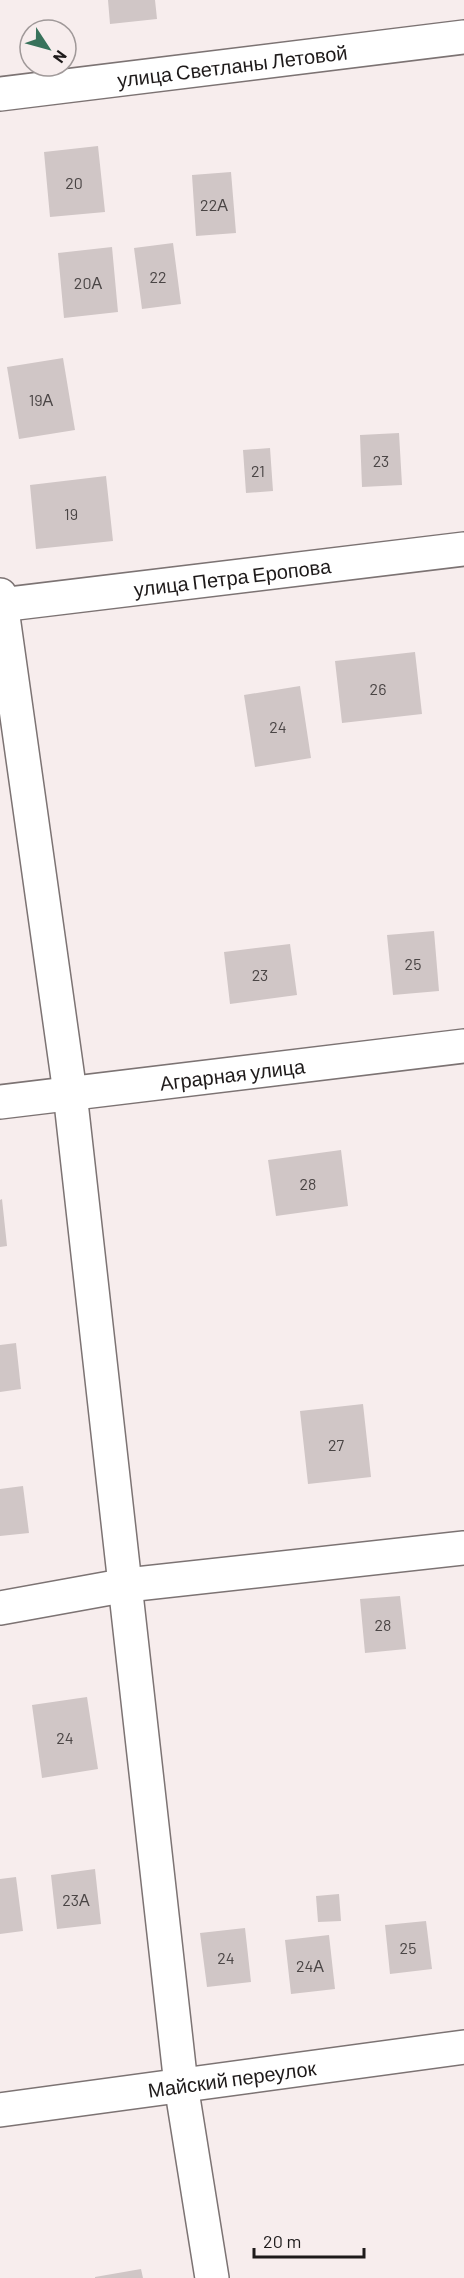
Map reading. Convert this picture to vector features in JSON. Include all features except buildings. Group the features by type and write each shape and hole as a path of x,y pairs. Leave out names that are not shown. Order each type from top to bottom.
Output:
{"street":[{"name":"улица Светланы Летовой","path":"0,94 464,37"},
{"name":"улица Петра Еропова","path":"0,602 464,549"},
{"path":"0,602 70,1093 181,2085 212,2278"},
{"name":"Аграрная улица","path":"0,1102 464,1046"},
{"path":"0,1608 126,1585 464,1548"},
{"name":"Майский переулок","path":"0,2110 464,2047"}]}
